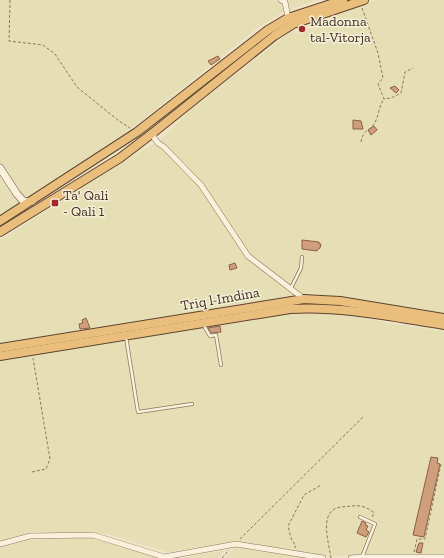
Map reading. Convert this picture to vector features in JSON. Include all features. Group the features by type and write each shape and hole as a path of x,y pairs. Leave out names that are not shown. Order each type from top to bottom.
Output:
{"highway":[{"path":"0,221 137,132 268,30 288,18 343,0"},
{"path":"0,232 120,158 274,36 293,24 361,1"},
{"name":"Triq l-Imdina","path":"0,348 304,299 340,301 444,318"},
{"name":"Triq l-Imdina","path":"0,356 290,309 342,309 444,325"}],"main road":[{"path":"0,168 24,202 32,201"},
{"path":"16,211 19,205 17,194"}],"street":[{"path":"281,0 285,2 288,18"},
{"path":"154,132 154,138 158,143 164,147 201,186 248,256 304,299"},
{"path":"0,544 30,536 93,535 164,557 236,544 323,558"},
{"path":"351,558 444,557"}],"lane":[{"path":"291,288 301,268 302,257"},
{"path":"203,324 210,336 216,335 221,365"},
{"path":"126,336 138,412 192,404"},
{"path":"360,517 375,524 362,557"}],"path":[{"path":"10,0 8,41 42,45 55,54 77,87 119,121 137,132"},
{"path":"361,1 378,53 383,78 378,84 384,99"},
{"path":"361,142 363,133 374,124 381,103 384,99 391,98 401,93 405,72 413,68"},
{"path":"32,351 50,460 46,469 32,472"},
{"path":"236,544 363,417"},
{"path":"413,557 417,538 425,539 441,464"},
{"path":"287,552 296,547 291,538 288,526 304,495 321,485"},
{"path":"330,558 326,525 328,516 332,510 359,505 370,510 374,514 370,522"}],"shaded area":[{"path":"0,0 317,0 283,12 256,29 131,129 0,215"},
{"path":"375,0 444,0 444,314 310,293 298,297 0,344 0,240 162,138 194,107 294,29 295,34 334,21 332,14"},
{"path":"286,314 350,314 375,321 444,331 444,554 365,554 325,557 236,541 167,552 111,535 89,532 32,532 0,541 0,360"},
{"path":"92,538 156,558 0,558 0,548 29,540"},
{"path":"235,547 305,558 225,558"},
{"path":"226,550 218,558 183,558"}],"building":[{"name":"Madonna tal-Vitorja","path":"304,26 306,31 299,32 298,28"},
{"path":"218,56 220,59 211,65 208,61"},
{"path":"395,86 399,90 396,93 390,88"},
{"path":"353,120 361,121 363,129 353,129"},
{"path":"374,126 377,130 371,135 368,130"},
{"path":"302,240 319,242 319,244 321,244 320,248 317,251 302,249"},
{"path":"235,263 237,268 230,270 229,265"},
{"path":"86,318 90,328 80,329 79,324 83,323 82,320"},
{"path":"220,326 221,332 211,333 208,328"},
{"path":"431,457 438,458 437,463 440,464 424,537 413,535"},
{"path":"362,521 368,526 366,530 369,532 366,537 357,533"},
{"path":"419,543 423,543 421,553 416,552"}],"place":[{"name":"Madonna tal-Vitorja","path":"302,29"},
{"name":"Ta' Qali - Qali 1","path":"55,203"}]}
